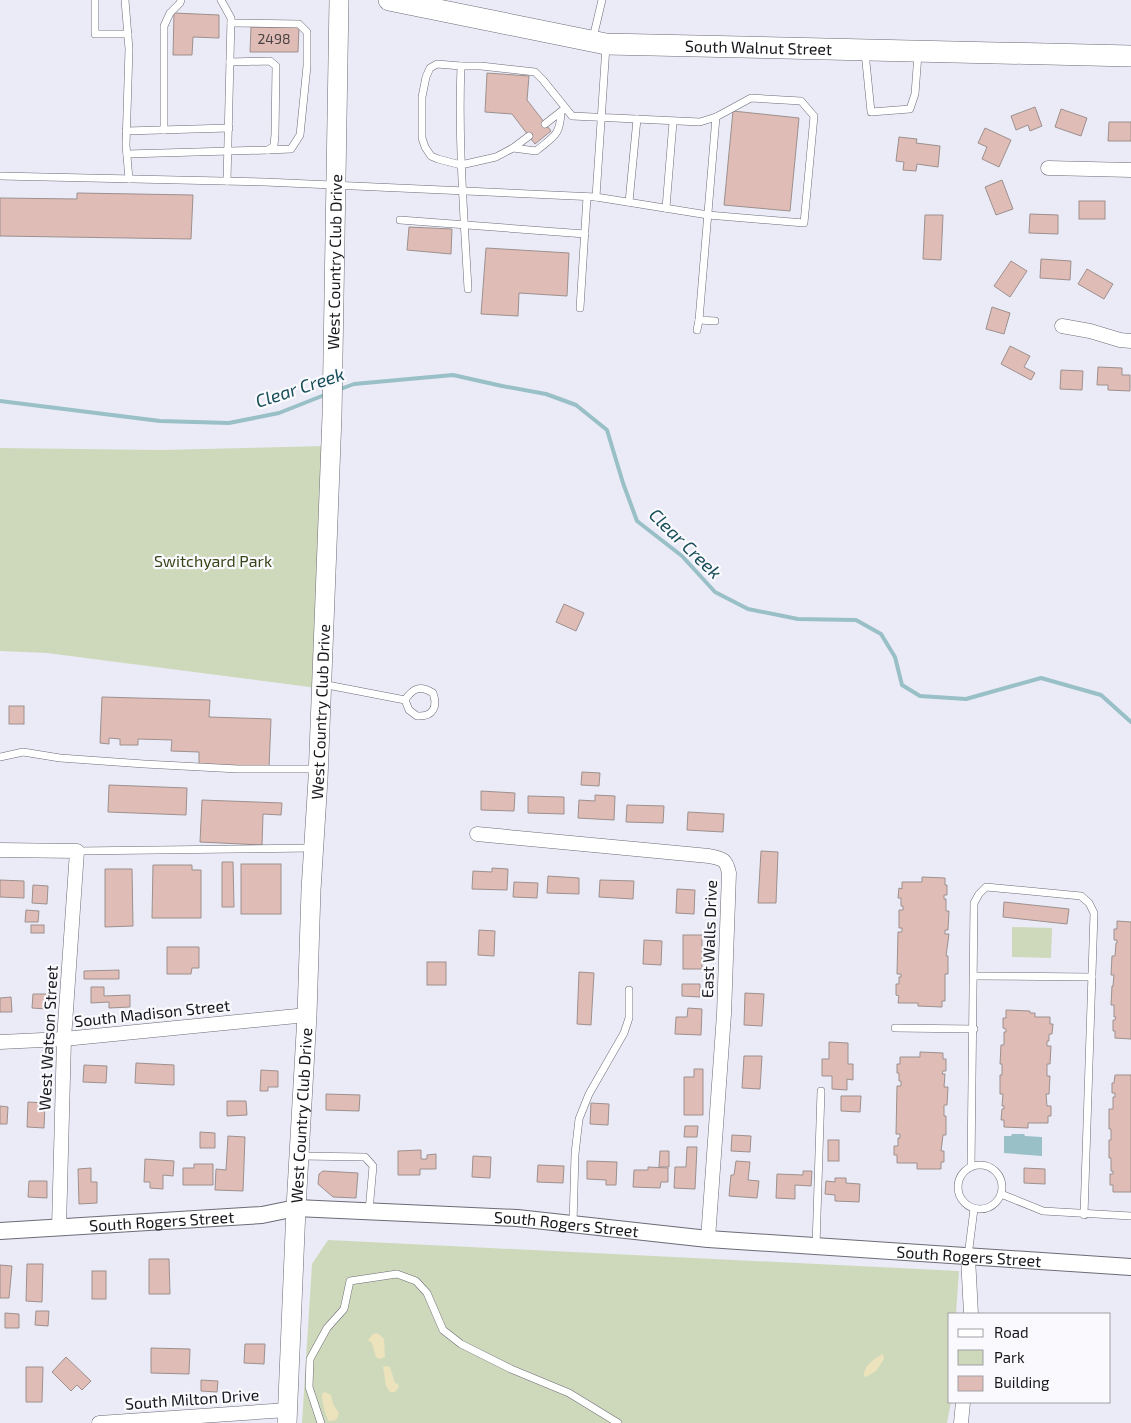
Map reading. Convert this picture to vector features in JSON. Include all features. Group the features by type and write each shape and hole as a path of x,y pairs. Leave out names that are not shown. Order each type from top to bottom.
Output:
{"main road":[{"name":"West Country Club Drive","path":"287,1417 322,684 332,416 339,0"},
{"name":"South Walnut Street","path":"401,1 599,42 1131,56"}],"street":[{"path":"1048,168 1131,170"},
{"path":"1062,326 1131,341"},
{"name":"East Walls Drive","path":"477,834 709,856 724,860 727,863 729,873 724,1014 708,1239"},
{"path":"0,850 77,851"},
{"name":"West Watson Street","path":"60,1227 64,1039 77,851"},
{"name":"South Madison Street","path":"0,1042 64,1039 307,1015"},
{"name":"South Rogers Street","path":"0,1231 262,1215 296,1208 517,1218 708,1239 1131,1267"},
{"path":"968,1257 971,1313"},
{"path":"961,1423 963,1403"},
{"name":"South Milton Drive","path":"100,1423 287,1417"}],"lane":[{"path":"95,0 96,34 128,34"},
{"path":"127,0 129,49 126,131 129,179"},
{"path":"164,130 164,26 170,14 181,0"},
{"path":"221,0 231,18 227,181"},
{"path":"596,197 601,116 599,42 602,0"},
{"path":"127,154 228,150 291,150 300,135 307,32 299,24 231,24"},
{"path":"865,50 871,112 910,110 916,94 918,51"},
{"path":"230,62 270,61 276,66 274,146 268,150"},
{"path":"0,176 227,181 587,196 708,215 804,223 814,116 801,101 751,98 716,117 700,122 637,120 601,116 577,117 563,110 543,80 534,72 442,64 437,64 430,68 422,97 422,138 431,156 461,166 496,157 513,148 529,136"},
{"path":"461,66 461,166 468,289"},
{"path":"545,124 563,110"},
{"path":"513,148 536,151 557,133 563,110"},
{"path":"697,330 716,117"},
{"path":"630,202 637,120"},
{"path":"666,208 673,122"},
{"path":"126,131 228,128"},
{"path":"580,308 587,196"},
{"path":"400,220 585,234"},
{"path":"699,320 715,322"},
{"path":"322,684 405,700"},
{"path":"417,688 433,692 436,701 432,711 425,716 417,716 409,710 405,700 411,691 417,688"},
{"path":"0,757 23,752 60,758 144,764 238,769 318,770"},
{"path":"77,851 314,848"},
{"path":"972,1167 974,904 986,886 1081,896 1089,903 1094,913 1084,1215"},
{"path":"974,976 1092,977"},
{"path":"573,1224 575,1154 579,1119 589,1094 624,1033 629,1018 629,990"},
{"path":"894,1028 974,1029"},
{"path":"816,1247 821,1091"},
{"path":"299,1156 365,1157 373,1166 369,1212"},
{"path":"979,1165 994,1170 1001,1180 1001,1194 993,1205 981,1210 974,1208 967,1205 962,1199 959,1192 960,1177 972,1167 979,1165"},
{"path":"1001,1194 1043,1211 1084,1215 1131,1216"},
{"path":"968,1257 974,1208"},
{"path":"321,1423 309,1387 310,1359 327,1328 344,1309 350,1281 397,1274 416,1281 427,1292 442,1330 461,1344 512,1369 569,1393 618,1423"}],"green space":[{"name":"Switchyard Park","path":"326,446 325,689 47,653 0,651 0,448 161,450"},
{"path":"1012,927 1052,928 1051,958 1012,957"},
{"path":"328,1240 959,1271 956,1313 948,1313 948,1403 951,1403 947,1423 302,1423 312,1264"}],"sand":[{"path":"376,1333 384,1339 385,1357 380,1359 376,1357 372,1343 368,1340"},
{"path":"883,1354 884,1359 876,1371 866,1377 864,1376 867,1366"},
{"path":"383,1367 390,1367 395,1383 398,1384 399,1387 395,1392 390,1392 386,1386"},
{"path":"325,1392 331,1395 333,1404 339,1413 336,1420 329,1421 326,1415 322,1397 322,1394"}],"water":[{"path":"1012,1134 1042,1137 1042,1156 1004,1153 1004,1136 1011,1136"}],"building":[{"path":"174,13 219,15 219,38 193,37 192,55 173,55"},
{"path":"251,27 299,27 298,52 250,52"},
{"path":"487,73 529,76 527,100 551,131 535,144 512,114 485,112"},
{"path":"1035,107 1042,126 1030,131 1028,125 1016,130 1011,116"},
{"path":"1061,109 1087,118 1081,136 1055,127"},
{"path":"733,111 799,118 790,211 724,205"},
{"path":"1109,122 1131,122 1131,141 1108,141"},
{"path":"985,128 1011,140 999,167 982,159 987,147 978,143"},
{"path":"899,137 917,139 916,143 940,146 938,167 917,164 916,171 903,170 904,162 896,161"},
{"path":"1002,180 1013,209 996,215 985,187"},
{"path":"77,193 193,195 191,239 0,236 0,198 77,199"},
{"path":"1079,201 1105,201 1105,219 1079,219"},
{"path":"1030,214 1058,215 1058,234 1029,233"},
{"path":"925,215 943,215 941,260 923,259"},
{"path":"409,227 452,229 451,254 407,250"},
{"path":"486,248 569,253 567,296 519,293 518,316 481,314"},
{"path":"1041,259 1071,261 1070,280 1040,278"},
{"path":"1011,261 1027,271 1010,297 994,286"},
{"path":"1087,269 1113,284 1104,299 1078,284"},
{"path":"992,307 1010,313 1004,334 986,329"},
{"path":"1010,346 1030,356 1024,367 1035,373 1031,380 1001,364"},
{"path":"1098,367 1122,368 1122,375 1130,375 1130,391 1108,390 1108,385 1097,385"},
{"path":"1061,370 1083,371 1082,390 1060,389"},
{"path":"564,604 584,613 576,631 556,622"},
{"path":"102,697 210,700 209,717 271,719 269,768 199,765 199,752 171,751 172,740 138,739 138,745 120,745 120,739 109,738 109,744 100,743"},
{"path":"9,706 24,706 24,724 9,724"},
{"path":"582,772 600,773 599,786 581,785"},
{"path":"109,785 187,788 186,815 108,812"},
{"path":"481,791 515,793 514,811 481,810"},
{"path":"595,795 615,796 614,820 578,818 579,800 595,801"},
{"path":"528,796 564,797 564,814 528,813"},
{"path":"202,800 282,803 281,815 263,814 262,845 200,842"},
{"path":"627,805 664,806 663,823 626,822"},
{"path":"688,812 724,814 723,832 687,830"},
{"path":"761,851 778,852 776,903 758,903"},
{"path":"222,862 233,862 234,907 222,907"},
{"path":"241,864 281,864 281,914 241,914"},
{"path":"153,865 192,865 192,870 201,870 201,918 152,918"},
{"path":"492,868 508,869 507,890 472,889 473,871 492,872"},
{"path":"105,869 132,869 133,926 105,927"},
{"path":"548,876 579,878 579,894 547,893"},
{"path":"922,877 945,878 945,885 947,885 947,895 944,895 944,899 946,899 946,911 949,911 948,930 945,930 945,934 949,934 946,956 948,956 948,974 945,974 945,1001 942,1001 942,1007 918,1006 918,1003 898,1003 899,996 896,995 896,984 899,984 899,977 901,977 901,974 897,974 898,932 902,932 902,928 899,928 899,910 903,910 901,898 898,898 899,888 902,889 902,882 922,882"},
{"path":"0,880 24,881 24,898 0,897"},
{"path":"600,880 634,881 633,899 599,897"},
{"path":"514,882 538,883 537,898 513,897"},
{"path":"33,885 48,886 47,904 32,903"},
{"path":"677,889 695,890 694,914 676,913"},
{"path":"1004,902 1069,909 1067,924 1003,917"},
{"path":"26,910 39,911 38,922 25,922"},
{"path":"1117,921 1131,922 1131,1039 1115,1038 1115,1031 1113,1031 1113,1020 1116,1017 1114,1017 1114,1005 1111,1005 1114,975 1111,975 1112,956 1115,956 1117,943 1117,940 1114,940 1114,929 1117,929"},
{"path":"31,925 44,925 44,933 31,933"},
{"path":"479,930 495,931 494,956 478,955"},
{"path":"683,935 702,935 702,969 683,969"},
{"path":"644,940 662,941 661,965 643,964"},
{"path":"167,947 199,947 199,968 192,968 191,974 167,974"},
{"path":"427,962 446,962 446,985 427,985"},
{"path":"119,970 119,979 84,979 84,971"},
{"path":"579,972 594,973 591,1025 577,1024"},
{"path":"682,984 700,984 700,997 682,996"},
{"path":"91,987 104,987 104,996 130,995 130,1007 109,1008 109,1002 91,1003"},
{"path":"745,993 764,994 762,1026 744,1025"},
{"path":"33,994 47,994 47,1009 32,1008"},
{"path":"11,997 12,1012 0,1012 0,998"},
{"path":"688,1008 702,1009 701,1035 675,1034 676,1017 687,1017"},
{"path":"1006,1010 1030,1011 1030,1013 1035,1013 1035,1017 1050,1017 1050,1024 1053,1024 1052,1034 1049,1034 1049,1041 1047,1041 1047,1046 1051,1046 1050,1064 1047,1064 1047,1076 1050,1076 1049,1094 1046,1094 1047,1106 1051,1106 1051,1116 1048,1116 1048,1123 1028,1123 1028,1128 1004,1127 1004,1120 1001,1120 1004,1106 1002,1106 1003,1094 1000,1094 1002,1064 1000,1064 1001,1045 1004,1045 1004,1032 1006,1032 1006,1029 1003,1028 1003,1018 1006,1018"},
{"path":"829,1042 848,1043 848,1064 853,1064 853,1080 847,1079 847,1090 832,1089 832,1076 822,1076 822,1059 829,1059"},
{"path":"920,1052 943,1053 943,1059 946,1059 946,1071 943,1071 942,1074 945,1074 944,1087 948,1087 947,1105 944,1105 946,1135 943,1135 941,1151 944,1151 944,1162 941,1162 941,1169 917,1169 917,1163 897,1163 897,1155 894,1155 894,1146 898,1146 898,1138 900,1138 900,1134 896,1134 897,1086 901,1086 899,1073 897,1073 897,1064 900,1064 900,1057 920,1057"},
{"path":"744,1056 762,1056 760,1089 742,1088"},
{"path":"136,1063 174,1065 174,1085 135,1083"},
{"path":"84,1065 107,1066 106,1083 83,1082"},
{"path":"694,1069 703,1069 703,1115 684,1115 684,1077 694,1077"},
{"path":"261,1070 278,1071 278,1087 268,1087 268,1091 260,1091"},
{"path":"1115,1075 1131,1075 1131,1192 1113,1192 1113,1185 1110,1185 1110,1174 1113,1174 1113,1171 1111,1171 1111,1158 1109,1158 1111,1129 1109,1129 1109,1109 1113,1109 1115,1093 1112,1093 1112,1083 1114,1083"},
{"path":"326,1094 360,1095 359,1111 326,1110"},
{"path":"841,1096 861,1096 860,1112 841,1111"},
{"path":"227,1101 246,1101 247,1115 227,1116"},
{"path":"28,1102 45,1103 44,1128 27,1127"},
{"path":"591,1103 609,1104 608,1125 590,1124"},
{"path":"0,1106 8,1107 7,1124 0,1124"},
{"path":"685,1126 698,1126 697,1137 684,1137"},
{"path":"200,1132 215,1133 215,1148 200,1148"},
{"path":"732,1135 751,1136 750,1152 731,1151"},
{"path":"228,1136 245,1137 243,1191 215,1190 216,1169 226,1170"},
{"path":"828,1140 839,1140 839,1161 828,1161"},
{"path":"687,1147 697,1147 695,1189 674,1188 675,1167 686,1167"},
{"path":"421,1150 421,1159 427,1159 427,1155 436,1154 436,1169 420,1169 420,1175 398,1175 398,1151"},
{"path":"660,1151 669,1151 669,1167 659,1167"},
{"path":"473,1156 491,1157 490,1178 472,1177"},
{"path":"145,1159 174,1161 173,1176 163,1175 163,1189 150,1188 150,1182 144,1182"},
{"path":"587,1161 617,1162 616,1185 606,1185 606,1180 587,1179"},
{"path":"736,1161 750,1162 748,1180 759,1181 757,1198 729,1196 731,1175 734,1175"},
{"path":"194,1164 213,1164 213,1185 183,1185 183,1168 194,1168"},
{"path":"538,1165 564,1166 563,1183 537,1182"},
{"path":"648,1167 668,1168 668,1182 661,1182 660,1188 633,1187 634,1170 648,1170"},
{"path":"91,1168 91,1182 97,1182 97,1203 79,1204 78,1169"},
{"path":"1024,1168 1045,1169 1045,1184 1024,1183"},
{"path":"323,1171 358,1173 356,1198 333,1197 318,1184 319,1174"},
{"path":"803,1171 812,1171 811,1186 795,1185 795,1199 776,1198 777,1174 803,1175"},
{"path":"835,1178 846,1178 846,1183 860,1184 859,1202 835,1201 835,1195 825,1194 826,1181 835,1182"},
{"path":"29,1181 47,1181 47,1198 28,1197"},
{"path":"149,1259 169,1259 170,1294 149,1294"},
{"path":"27,1264 43,1264 42,1302 26,1301"},
{"path":"0,1265 12,1266 9,1298 0,1298"},
{"path":"92,1271 106,1271 106,1299 92,1299"},
{"path":"36,1311 49,1311 48,1326 35,1325"},
{"path":"5,1313 19,1314 19,1328 5,1328"},
{"path":"245,1344 265,1344 264,1364 244,1363"},
{"path":"151,1348 190,1349 189,1374 151,1373"},
{"path":"66,1357 91,1381 82,1390 77,1385 71,1391 52,1372"},
{"path":"26,1367 43,1367 42,1402 26,1402"},
{"path":"201,1380 218,1381 217,1392 201,1391"}],"waterway":[{"name":"Clear Creek","path":"338,390 354,384 453,375 546,394 576,405 607,430 637,521 682,556 715,592 748,609 798,619 856,620 881,634 895,657 902,685 920,696 966,699 1041,678 1101,695 1131,722"},
{"name":"Clear Creek","path":"0,401 160,421 229,423 279,413 327,394"}]}
